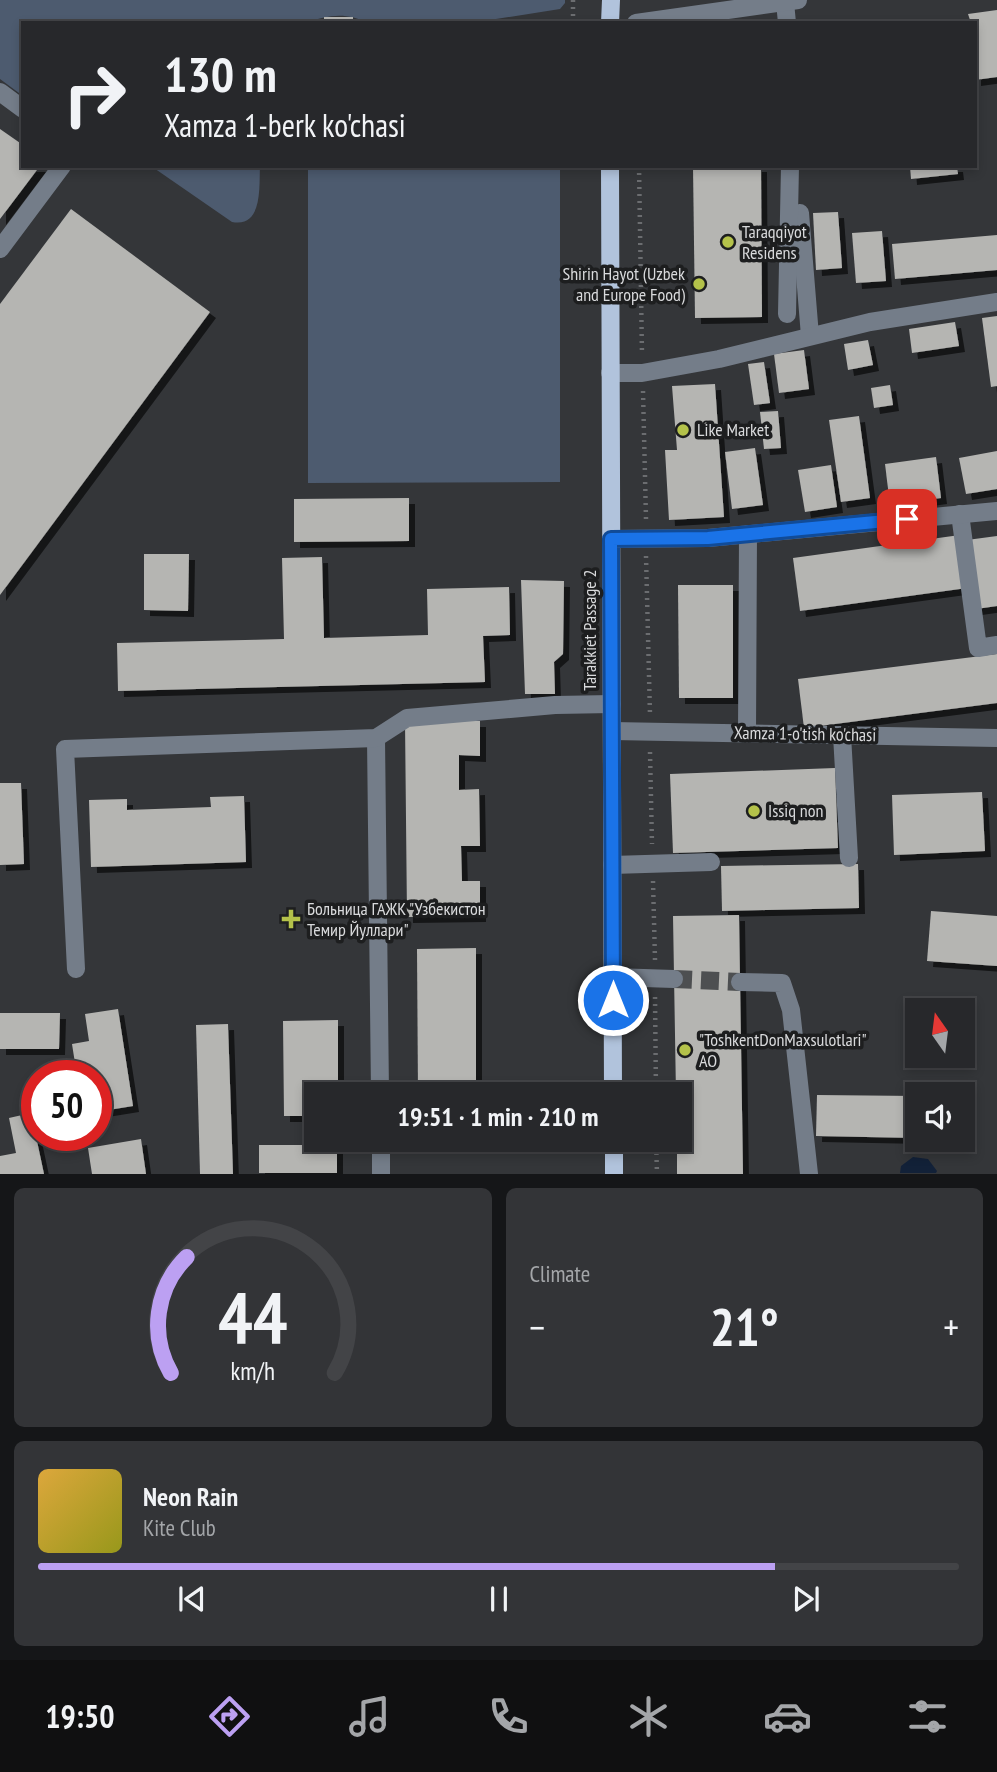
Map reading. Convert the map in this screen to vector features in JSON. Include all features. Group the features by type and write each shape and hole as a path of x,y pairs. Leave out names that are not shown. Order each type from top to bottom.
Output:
{"main road":[{"path":"610,21 611,0"},
{"name":"Tarakkiet Passage 2","path":"610,168 613,1082"},
{"path":"614,1152 614,1174"}],"lane":[{"path":"647,21 744,4 792,1 788,21"},
{"path":"0,92 21,108"},
{"path":"0,249 61,168"},
{"path":"787,314 790,168"},
{"path":"800,213 810,336"},
{"path":"610,373 642,373 719,359 870,321 997,302"},
{"path":"611,539 708,538 997,511"},
{"path":"960,514 978,648 997,645"},
{"path":"747,733 748,534"},
{"path":"76,969 65,749 376,738 407,718 555,705 612,704"},
{"name":"Xamza 1-o'tish ko'chasi","path":"612,731 997,738"},
{"path":"842,735 849,858"},
{"path":"376,738 380,1082"},
{"path":"612,865 711,862"},
{"path":"613,977 674,979"},
{"path":"740,982 782,983 791,1010 808,1174"},
{"path":"381,1152 381,1174"}],"path":[{"path":"573,0 573,21"},
{"path":"639,168 656,1082"},
{"path":"656,1152 656,1174"}],"shaded area":[{"path":"0,0 565,0 560,9 484,21 363,21 337,16 312,21 21,21 21,95 0,79"},
{"path":"154,168 260,168 259,195 254,212 249,219 232,222"},
{"path":"308,168 560,168 560,482 308,483"},
{"path":"913,1157 928,1159 936,1173 900,1173 901,1166"}],"building":[{"path":"997,10 997,77 977,80 977,21 959,21 970,20 968,14"},
{"path":"324,17 353,17 353,21 324,21"},
{"path":"0,129 21,144 21,168 38,168 0,219"},
{"name":"Taraqqiyot Residens","path":"693,168 761,168 762,317 695,318"},
{"path":"910,168 957,168 958,174 911,179"},
{"path":"71,209 210,312 0,595 0,304"},
{"path":"838,212 842,268 816,270 813,213"},
{"path":"882,231 886,281 856,283 852,233"},
{"path":"997,235 997,270 895,279 892,244"},
{"path":"997,316 997,386 991,387 982,318"},
{"path":"955,322 959,346 912,353 909,329"},
{"path":"868,340 873,365 848,370 844,344"},
{"path":"804,350 809,389 779,393 774,354"},
{"path":"764,362 770,403 754,405 748,364"},
{"path":"715,384 724,517 669,520 665,450 677,450 672,386"},
{"path":"890,385 893,405 874,408 871,388"},
{"path":"778,411 781,448 764,449 760,412"},
{"path":"859,416 870,498 841,502 829,420"},
{"path":"755,448 763,505 732,509 725,452"},
{"path":"997,451 997,489 966,494 959,458"},
{"path":"936,457 941,498 890,505 885,464"},
{"path":"831,465 837,507 805,512 798,470"},
{"path":"409,498 409,541 294,542 294,499"},
{"path":"960,535 967,588 800,611 793,558"},
{"path":"997,536 997,606 976,609 967,540"},
{"path":"144,554 189,554 188,611 144,610"},
{"path":"322,557 324,638 428,635 427,589 509,587 510,635 483,636 485,682 118,691 117,643 284,639 282,558"},
{"path":"521,580 564,581 563,654 554,662 555,694 525,694"},
{"path":"678,585 733,585 733,698 679,698"},
{"path":"997,654 997,703 804,728 798,679"},
{"path":"405,721 480,721 480,756 459,755 459,790 479,789 480,846 461,846 462,881 480,881 480,916 407,917"},
{"name":"Issiq non","path":"835,768 838,848 673,853 670,774"},
{"path":"0,783 21,783 24,864 0,865"},
{"path":"982,792 985,851 894,855 892,795"},
{"path":"244,796 246,862 91,867 89,800 127,799 127,810 211,807 210,797"},
{"path":"858,864 859,908 722,911 721,866"},
{"path":"931,911 997,916 997,966 927,961"},
{"path":"739,915 743,1174 677,1174 677,1152 692,1152 692,1082 676,1082 673,916"},
{"path":"476,948 476,1082 418,1082 417,949"},
{"path":"118,1009 133,1106 112,1109 112,1060 74,1060 72,1044 89,1041 85,1014"},
{"path":"0,1013 60,1013 59,1049 0,1049"},
{"path":"338,1020 338,1082 304,1082 304,1116 284,1116 283,1021"},
{"path":"228,1024 233,1174 200,1174 196,1025"},
{"path":"817,1095 905,1096 905,1138 816,1136"},
{"path":"21,1115 21,1151 39,1151 44,1174 0,1174 0,1156 16,1153 9,1118"},
{"path":"141,1139 146,1174 92,1174 88,1151 112,1151 112,1144"},
{"path":"259,1145 304,1145 304,1152 337,1152 337,1173 259,1173"}],"tunnel":[{"path":"674,979 740,982"}],"place":[{"name":"Taraqqiyot Residens","path":"728,242"},
{"name":"Shirin Hayot (Uzbek and Europe Food)","path":"699,284"},
{"name":"Like Market","path":"683,430"},
{"name":"Issiq non","path":"754,811"},
{"name":"Больница ГАЖК \"Узбекистон Темир Йуллари\"","path":"291,919"},
{"name":"\"ToshkentDonMaxsulotlari\" AO","path":"685,1050"}],"route":[{"path":"613,1000 611,539 708,538 907,519"}]}
